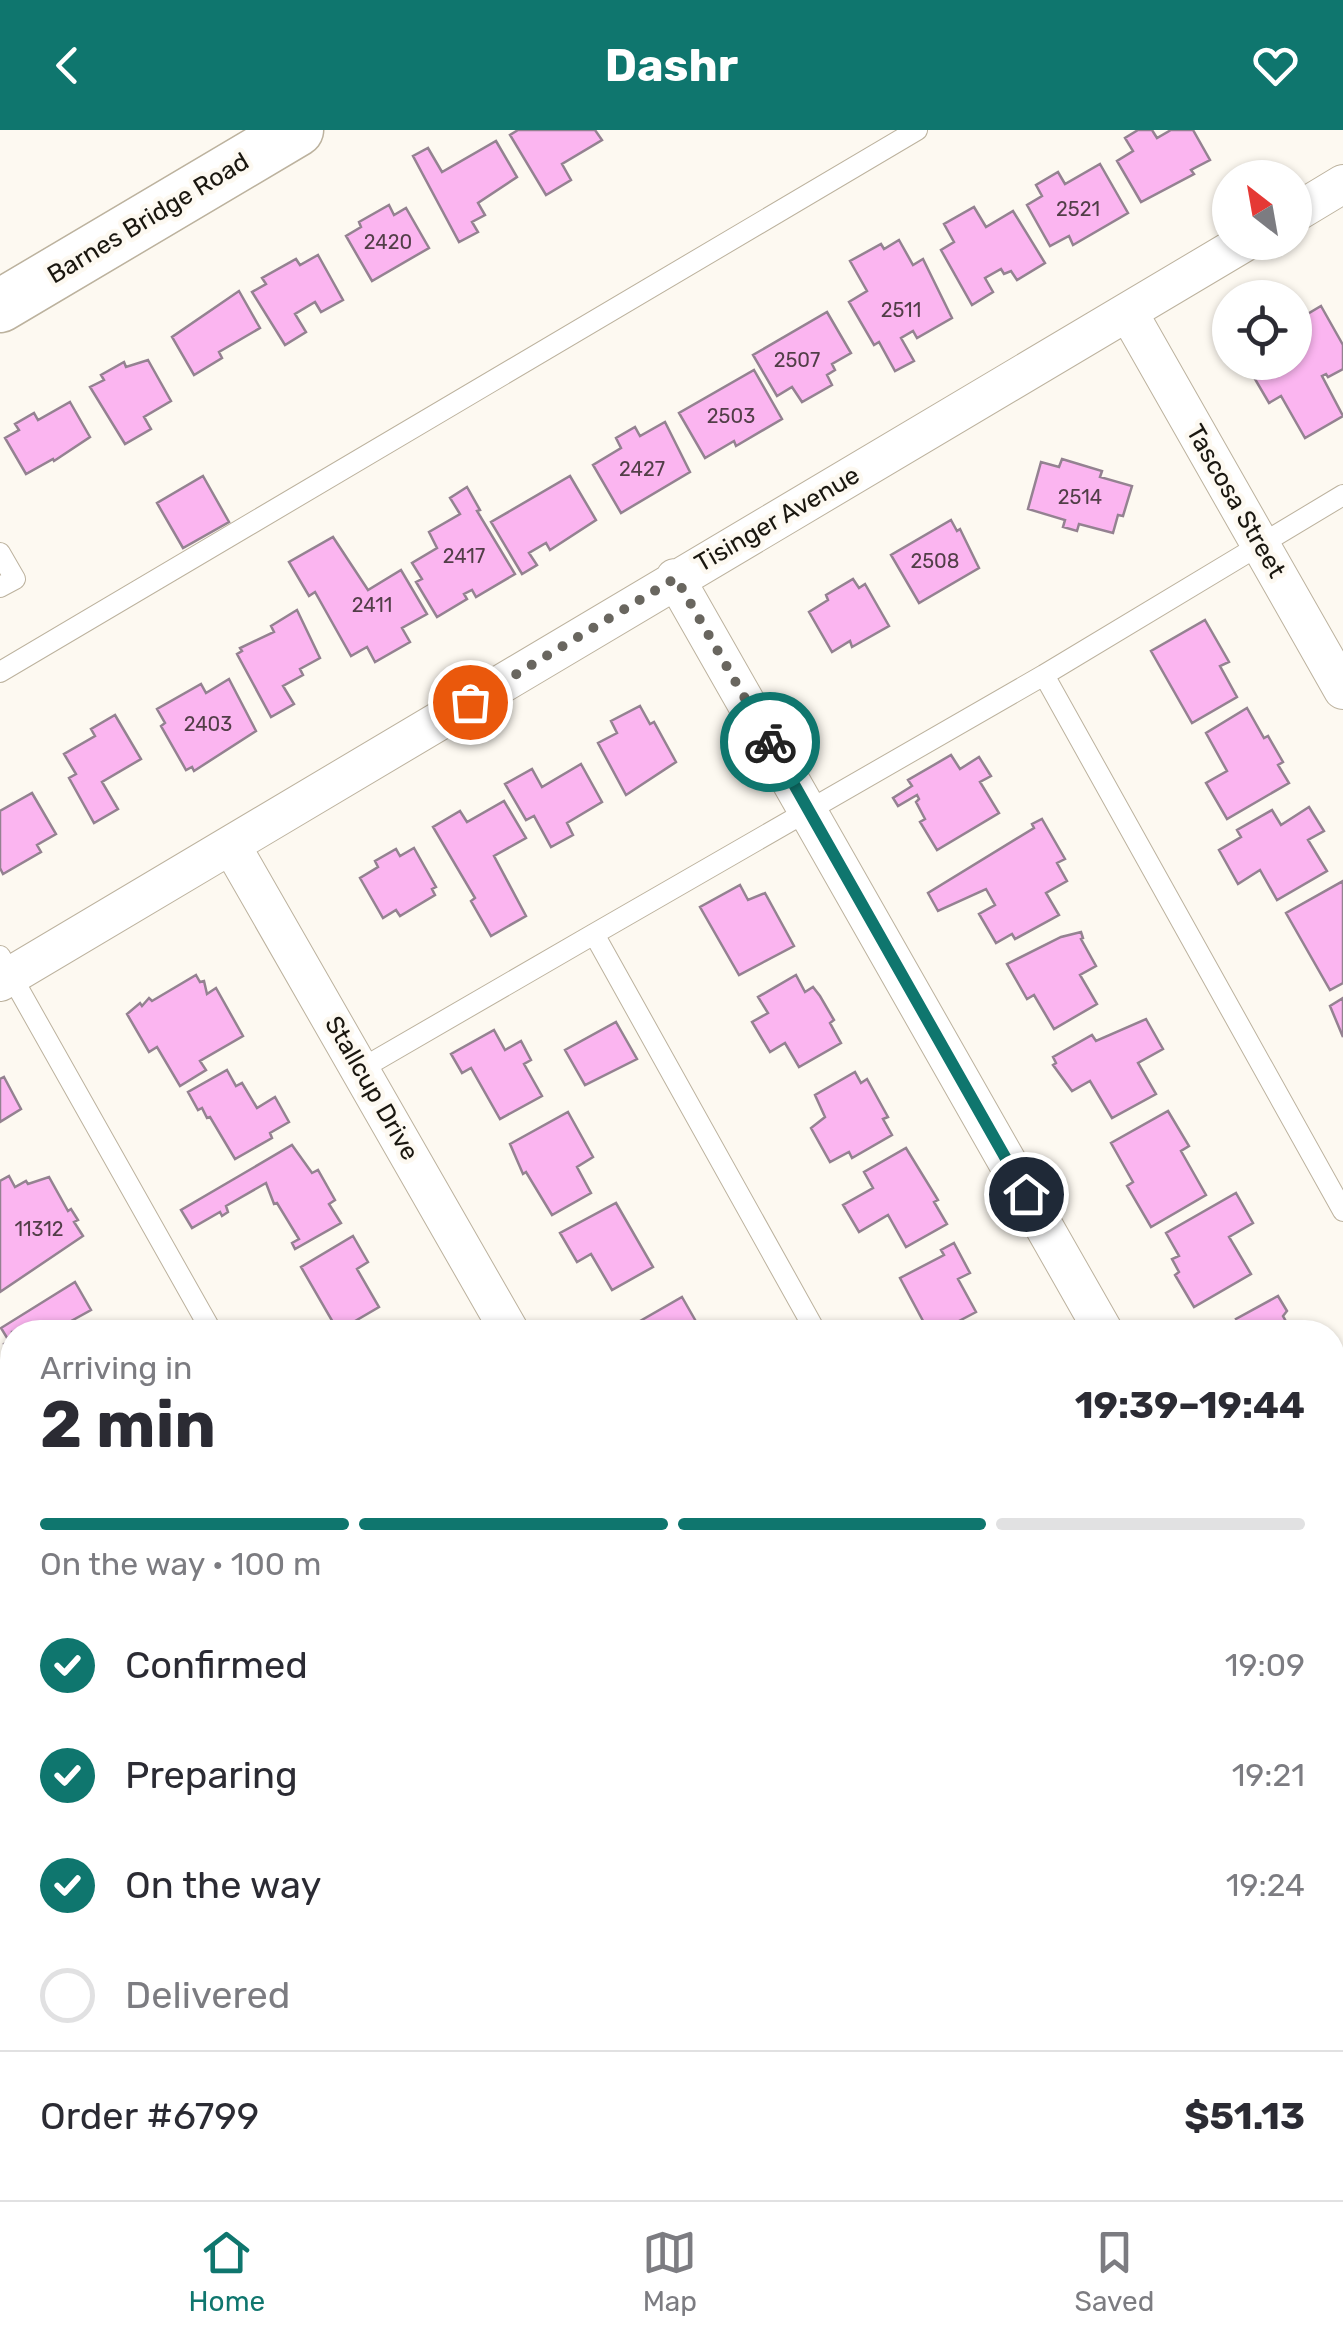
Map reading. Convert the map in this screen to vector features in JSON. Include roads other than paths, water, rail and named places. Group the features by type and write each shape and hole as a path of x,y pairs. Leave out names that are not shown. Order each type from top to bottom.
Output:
{"street":[{"name":"Barnes Bridge Road","path":"0,306 297,130"},
{"path":"1312,203 1343,184"},
{"name":"Tisinger Avenue","path":"4,971 231,845 1216,260"},
{"name":"Tascosa Street","path":"1128,312 1343,690"},
{"path":"676,578 1097,1320"},
{"name":"Stallcup Drive","path":"231,845 503,1320"}],"lane":[{"path":"0,672 917,130"},
{"path":"362,1068 1044,675 1343,495"},
{"path":"0,554 15,579 0,588"},
{"path":"1044,675 1343,1210"},
{"path":"594,934 809,1320"},
{"path":"4,971 205,1320"}]}
